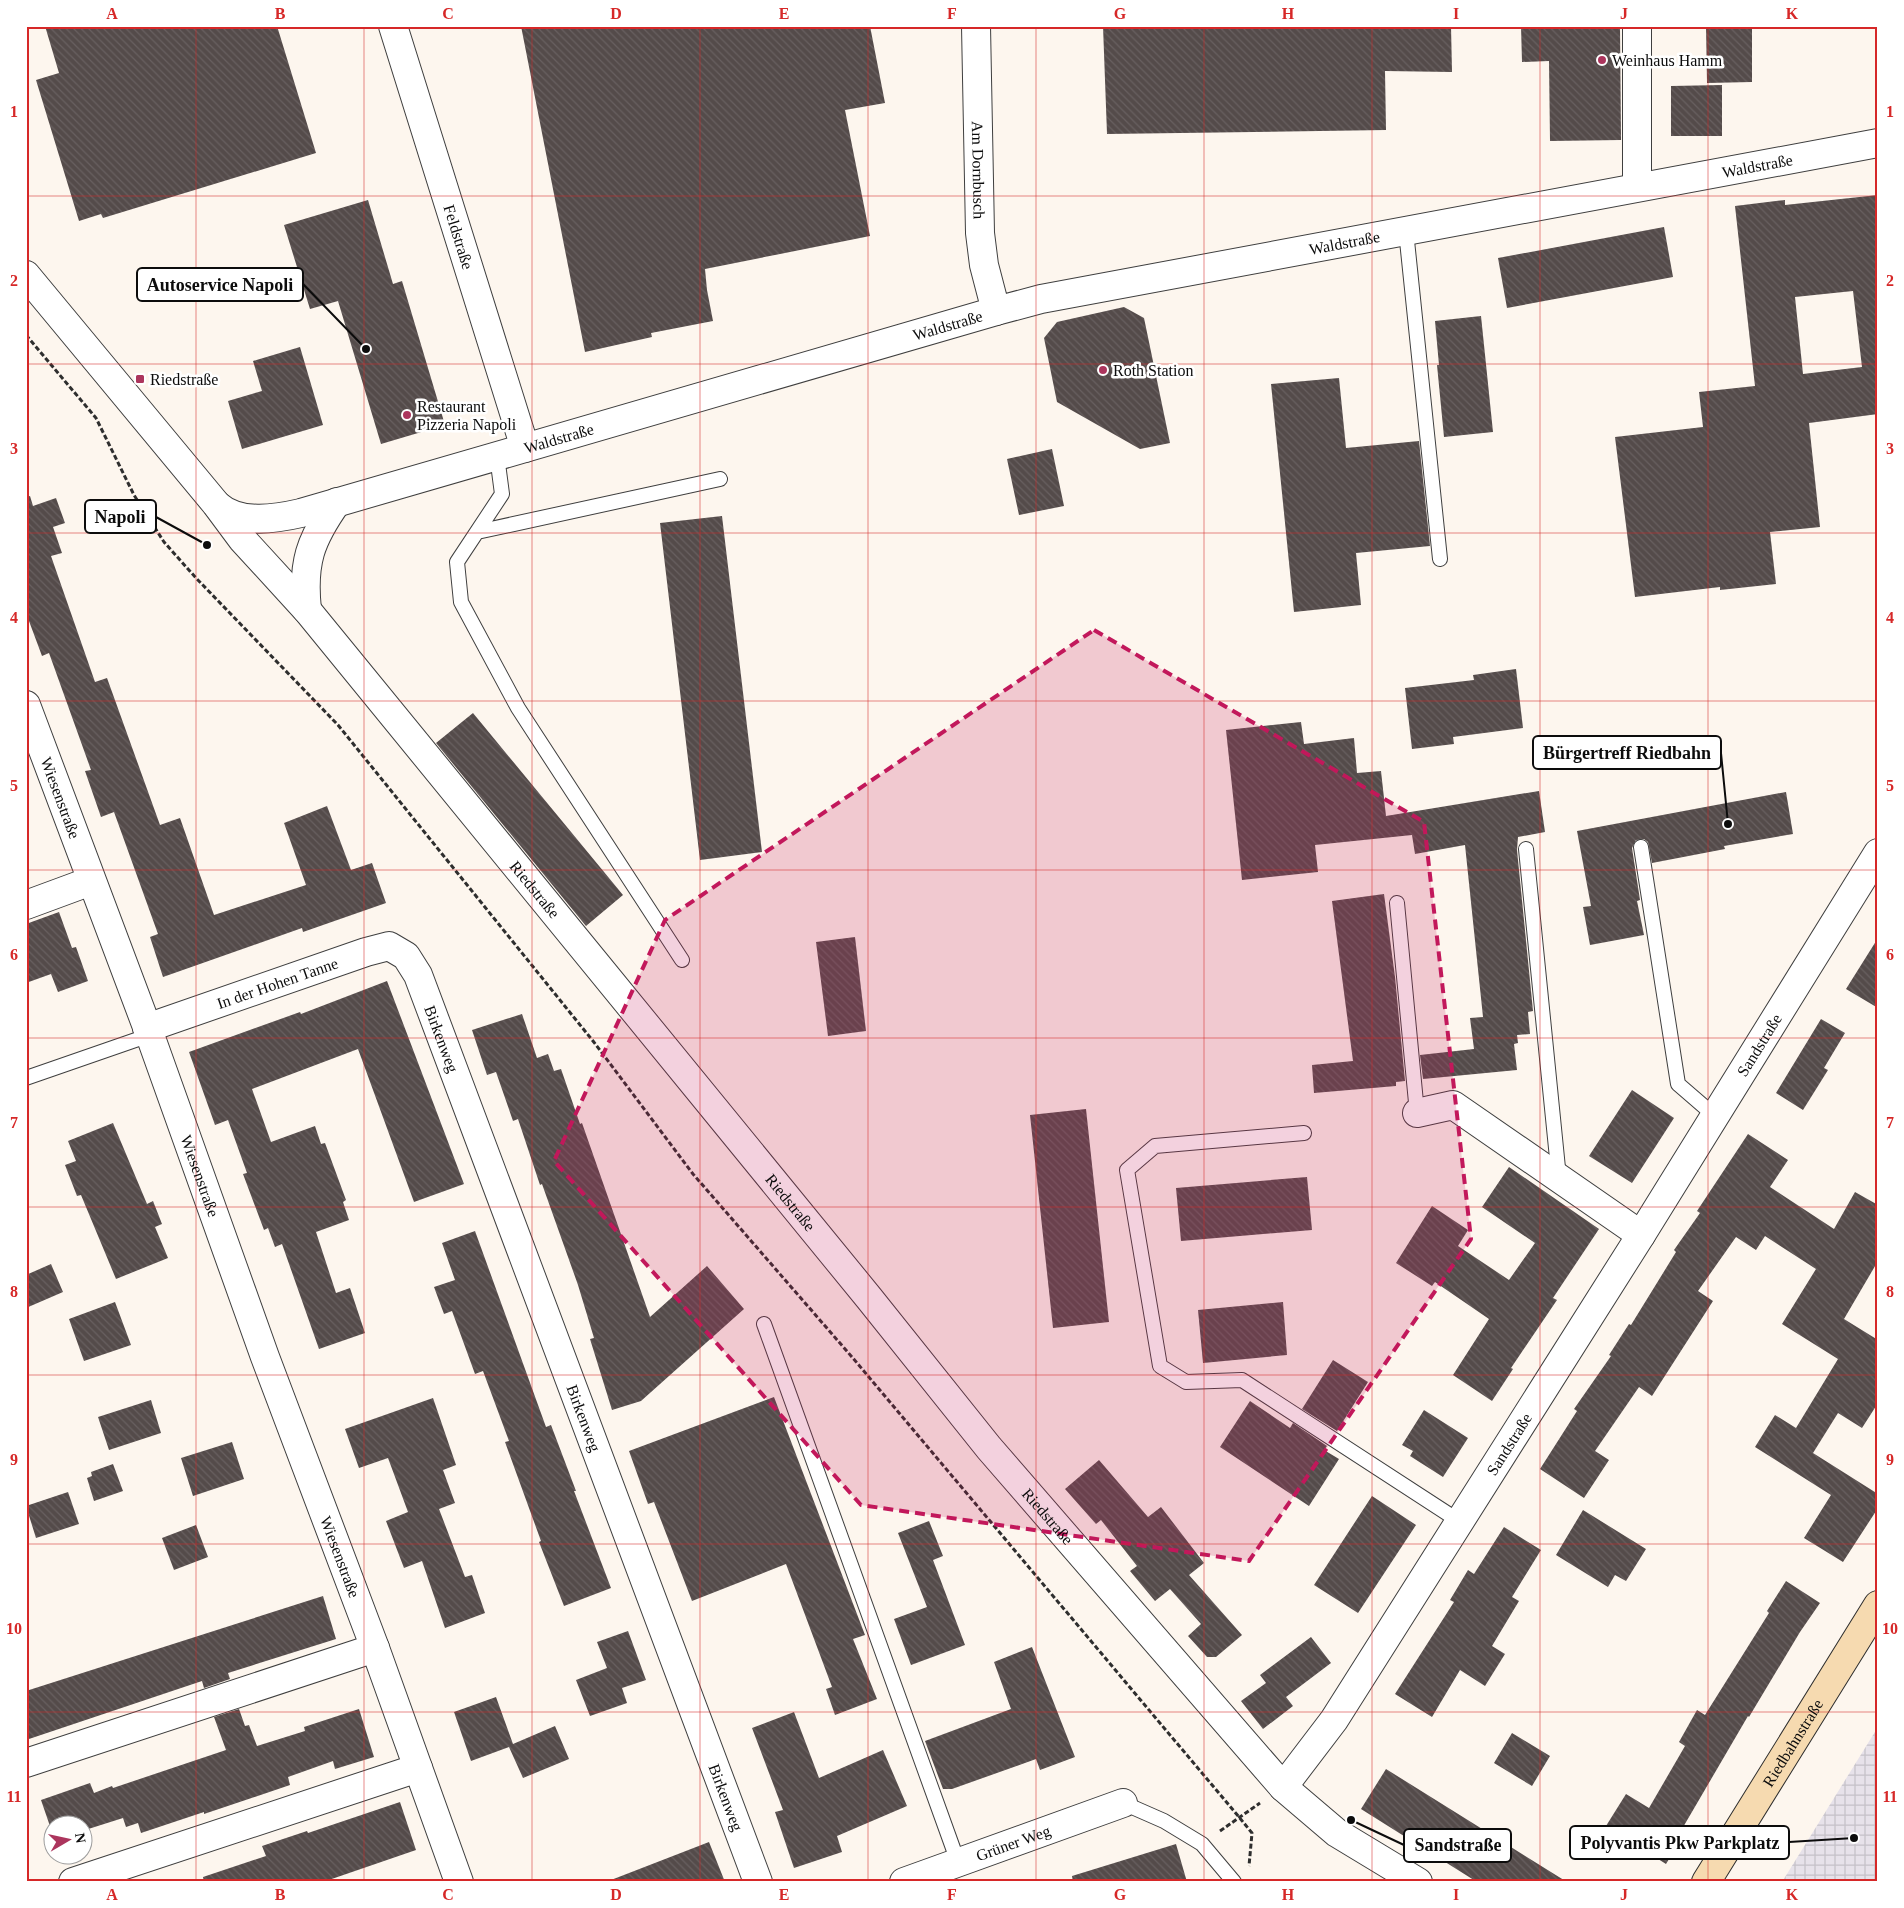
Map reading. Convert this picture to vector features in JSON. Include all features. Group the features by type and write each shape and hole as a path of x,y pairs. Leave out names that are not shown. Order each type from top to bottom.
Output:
{"main road":[{"name":"Riedbahnstraße","path":"1706,1882 1878,1605"}],"street":[{"name":"Feldstraße","path":"393,26 525,448"},
{"name":"Am Dornbusch","path":"976,26 980,233 984,265 996,310"},
{"path":"1637,26 1637,188"},
{"name":"Waldstraße","path":"272,518 296,514 1032,301 1878,143"},
{"name":"Riedstraße","path":"26,275 216,504 242,539 307,610 869,1298 989,1448 1283,1788"},
{"path":"307,610 304,589 312,543 337,502"},
{"name":"Riedstraße","path":"216,504 226,512 242,517 272,518"},
{"name":"Wiesenstraße","path":"26,705 149,1032 265,1357 375,1648 459,1882"},
{"name":"Sandstraße","path":"1283,1788 1334,1720 1641,1235 1878,853"},
{"path":"26,905 91,881"},
{"name":"In der Hohen Tanne","path":"149,1032 366,952 389,946 406,956"},
{"name":"Birkenweg","path":"406,956 418,975 758,1882"},
{"path":"1418,1113 1453,1105 1641,1235"},
{"path":"26,1762 375,1648"},
{"path":"73,1882 418,1768"},
{"path":"1283,1788 1337,1833 1418,1882"},
{"name":"Grüner Weg","path":"904,1882 1123,1803"}],"lane":[{"path":"1406,231 1440,559"},
{"path":"497,456 502,494 457,562 461,602 518,708 682,960"},
{"path":"477,532 720,479"},
{"path":"1641,848 1678,1084 1715,1116"},
{"path":"1526,849 1559,1178"},
{"path":"1397,903 1418,1113"},
{"path":"26,1078 149,1032"},
{"path":"1304,1133 1155,1146 1127,1170 1160,1366 1186,1382 1242,1380 1459,1521"},
{"path":"764,1324 958,1862"},
{"path":"1123,1803 1164,1821 1202,1844 1234,1882"}],"path":[{"path":"26,335 96,418 134,495 164,542 202,585 338,725 594,1041 693,1174 845,1350 1239,1816 1252,1833 1249,1872"}],"highlighted area":[{"path":"1094,630 1424,822 1471,1239 1249,1561 861,1505 554,1161 665,920"}],"shaded area":[{"path":"1878,1727 1878,1882 1782,1882"}],"building":[{"path":"45,26 277,26 316,153 103,218 101,214 79,221 36,80 59,73"},
{"path":"521,26 870,26 885,103 845,110 870,236 705,269 713,321 651,333 652,337 585,352"},
{"path":"1103,26 1451,26 1452,72 1385,71 1386,130 1107,134"},
{"path":"1521,26 1620,26 1621,140 1550,141 1549,61 1522,62"},
{"path":"1706,26 1752,26 1752,82 1707,83"},
{"path":"1722,85 1722,136 1671,136 1671,86"},
{"path":"1878,195 1878,414 1809,423 1820,527 1770,532 1776,584 1720,590 1720,587 1635,597 1615,437 1703,427 1699,392 1755,386 1735,206 1785,200 1785,205","holes":["1853,291 1862,367 1803,374 1795,297"]},
{"path":"368,200 393,284 402,281 445,425 381,444 338,301 310,309 284,225"},
{"path":"1664,227 1673,277 1507,308 1498,258"},
{"name":"Roth Station","path":"1124,307 1144,318 1170,443 1140,449 1057,402 1044,338 1057,322"},
{"path":"1481,316 1493,432 1444,437 1435,321"},
{"path":"300,347 323,425 242,449 228,401 262,391 253,361"},
{"path":"1339,378 1346,448 1419,441 1430,546 1356,553 1361,605 1294,612 1271,384"},
{"path":"1052,449 1064,506 1019,515 1007,459"},
{"path":"30,496 33,506 56,498 65,523 53,527 62,553 51,556 95,682 107,678 160,825 180,818 214,915 306,885 284,823 327,806 351,870 372,863 386,903 303,932 302,928 163,977 150,937 158,934 114,812 101,817 85,771 91,770 49,653 42,656 26,613 26,497"},
{"path":"722,516 762,852 700,860 660,523"},
{"path":"1516,669 1523,728 1453,737 1454,744 1412,749 1405,688 1474,680 1473,675"},
{"path":"473,713 623,895 586,926 436,743"},
{"path":"1301,722 1304,744 1354,738 1357,773 1381,771 1386,816 1539,791 1545,832 1518,837 1517,850 1533,1011 1528,1012 1530,1034 1517,1035 1518,1043 1514,1044 1517,1070 1423,1079 1420,1055 1474,1049 1470,1018 1483,1017 1465,845 1415,854 1412,835 1315,845 1318,872 1242,880 1226,730"},
{"path":"1786,792 1793,834 1724,846 1725,849 1652,863 1648,842 1644,839 1636,840 1632,848 1640,900 1637,901 1644,935 1590,945 1583,907 1591,906 1577,831"},
{"path":"1384,894 1395,977 1405,1081 1396,1082 1396,1086 1314,1093 1312,1065 1353,1061 1332,901"},
{"path":"59,912 72,948 76,947 88,981 58,992 51,974 26,983 26,924"},
{"path":"855,937 866,1031 828,1036 816,942"},
{"path":"1878,938 1878,1008 1846,989"},
{"path":"387,981 464,1184 414,1202 358,1049 252,1089 271,1142 315,1126 321,1144 325,1143 346,1200 343,1202 349,1220 316,1232 336,1293 350,1288 365,1333 319,1349 282,1244 275,1247 268,1228 264,1230 243,1174 247,1173 228,1120 215,1125 189,1052 300,1012 301,1014"},
{"path":"522,1014 537,1058 548,1054 554,1071 561,1069 580,1124 582,1123 650,1317 707,1266 744,1309 641,1401 612,1410 590,1339 594,1338 578,1285 542,1184 540,1185 518,1119 513,1121 496,1072 487,1075 472,1030"},
{"path":"1821,1019 1845,1033 1824,1068 1828,1070 1803,1110 1776,1093"},
{"path":"1632,1090 1674,1118 1632,1183 1589,1156"},
{"path":"1086,1109 1109,1322 1053,1328 1030,1115"},
{"path":"113,1123 147,1204 153,1201 162,1224 155,1227 168,1258 116,1279 81,1195 77,1196 65,1165 76,1161 68,1141"},
{"path":"1748,1134 1788,1160 1770,1187 1834,1229 1855,1192 1878,1205 1878,1261 1844,1319 1878,1340 1878,1403 1862,1428 1838,1413 1813,1453 1878,1494 1878,1508 1843,1562 1804,1538 1831,1495 1755,1447 1775,1415 1796,1428 1838,1359 1782,1324 1816,1269 1765,1236 1756,1250 1736,1237 1698,1291 1713,1301 1652,1396 1639,1387 1595,1451 1609,1460 1584,1498 1540,1469 1577,1411 1574,1409 1611,1356 1609,1355 1629,1324 1631,1325 1676,1252 1674,1250 1700,1213 1697,1211"},
{"path":"1509,1167 1599,1229 1553,1298 1557,1300 1511,1368 1513,1369 1492,1401 1453,1375 1489,1319 1435,1282 1432,1286 1396,1263 1432,1206 1468,1230 1458,1246 1509,1280 1535,1243 1482,1207"},
{"path":"1307,1177 1312,1230 1181,1241 1176,1188"},
{"path":"475,1231 546,1427 551,1425 611,1588 564,1606 539,1542 541,1541 505,1442 509,1441 483,1371 475,1374 452,1311 444,1314 434,1287 455,1280 442,1243"},
{"path":"51,1264 63,1292 26,1308 26,1275"},
{"path":"115,1302 131,1345 84,1361 69,1319"},
{"path":"1283,1302 1287,1355 1203,1363 1198,1310"},
{"path":"1333,1360 1368,1382 1337,1431 1302,1409"},
{"path":"774,1397 865,1635 853,1639 877,1699 835,1715 826,1689 832,1687 786,1564 692,1601 654,1502 648,1504 629,1451"},
{"path":"433,1398 456,1465 443,1470 455,1503 439,1509 465,1577 472,1575 485,1613 445,1628 422,1561 404,1568 386,1521 408,1512 388,1458 359,1468 345,1429"},
{"path":"151,1400 161,1433 109,1450 98,1417"},
{"path":"1250,1401 1290,1428 1293,1423 1327,1446 1324,1450 1339,1459 1309,1506 1220,1447"},
{"path":"1424,1410 1468,1438 1443,1477 1410,1456 1413,1451 1402,1445"},
{"path":"232,1442 244,1479 193,1496 181,1458"},
{"path":"1099,1460 1148,1517 1161,1507 1204,1563 1189,1575 1242,1635 1216,1657 1207,1657 1188,1636 1201,1624 1170,1589 1155,1601 1130,1571 1137,1566 1101,1520 1096,1524 1065,1489"},
{"path":"113,1464 123,1491 94,1501 87,1478 92,1476 91,1472"},
{"path":"68,1492 79,1524 36,1538 26,1506"},
{"path":"1372,1496 1416,1525 1358,1613 1314,1585"},
{"path":"1583,1510 1646,1549 1626,1581 1615,1575 1608,1587 1556,1555"},
{"path":"929,1521 943,1556 933,1560 965,1645 911,1665 894,1619 927,1607 898,1533"},
{"path":"196,1525 208,1557 174,1570 162,1538"},
{"path":"1504,1527 1541,1550 1512,1597 1519,1601 1492,1646 1505,1654 1485,1686 1460,1670 1432,1717 1395,1694 1454,1602 1450,1600 1468,1570 1474,1574"},
{"path":"1786,1581 1820,1603 1748,1716 1682,1829 1686,1831 1666,1864 1606,1826 1626,1794 1649,1808 1685,1746 1679,1742 1697,1710 1705,1715 1769,1613 1767,1611"},
{"path":"323,1596 336,1639 228,1673 230,1679 204,1688 202,1681 26,1740 26,1691"},
{"path":"628,1631 646,1680 622,1688 627,1703 590,1716 576,1680 607,1668 597,1642"},
{"path":"1311,1637 1331,1663 1286,1697 1293,1706 1263,1729 1241,1701 1266,1683 1260,1675"},
{"path":"1032,1647 1075,1757 1040,1770 1036,1759 952,1789 943,1789 925,1741 1011,1709 994,1662"},
{"path":"496,1697 513,1744 555,1726 569,1759 523,1778 509,1747 471,1761 454,1712"},
{"path":"239,1709 245,1726 249,1725 257,1746 305,1731 304,1727 359,1709 374,1757 335,1769 333,1761 288,1777 290,1785 141,1833 138,1823 126,1827 123,1818 92,1828 92,1816 46,1816 41,1800 90,1783 94,1793 112,1786 113,1788 226,1750 214,1717"},
{"path":"794,1712 819,1778 883,1750 907,1806 837,1836 842,1852 794,1868 775,1812 783,1810 752,1728"},
{"path":"1512,1733 1550,1756 1532,1786 1494,1763"},
{"path":"1386,1769 1567,1882 1477,1882 1361,1809"},
{"path":"400,1802 416,1850 323,1882 204,1882 203,1877 266,1856 262,1846 307,1831 308,1833"},
{"path":"709,1842 725,1882 612,1882 611,1880"},
{"path":"1176,1844 1187,1882 1073,1882 1072,1876"}],"place":[{"name":"Weinhaus Hamm","path":"1602,60"},
{"name":"Autoservice Napoli","path":"366,349"},
{"name":"Roth Station","path":"1103,370"},
{"name":"Riedstraße","path":"140,379"},
{"name":"Restaurant Pizzeria Napoli","path":"407,415"},
{"name":"Napoli","path":"207,545"},
{"name":"Bürgertreff Riedbahn","path":"1728,824"},
{"name":"Sandstraße","path":"1351,1820"},
{"name":"Polyvantis Pkw Parkplatz","path":"1854,1838"}]}
